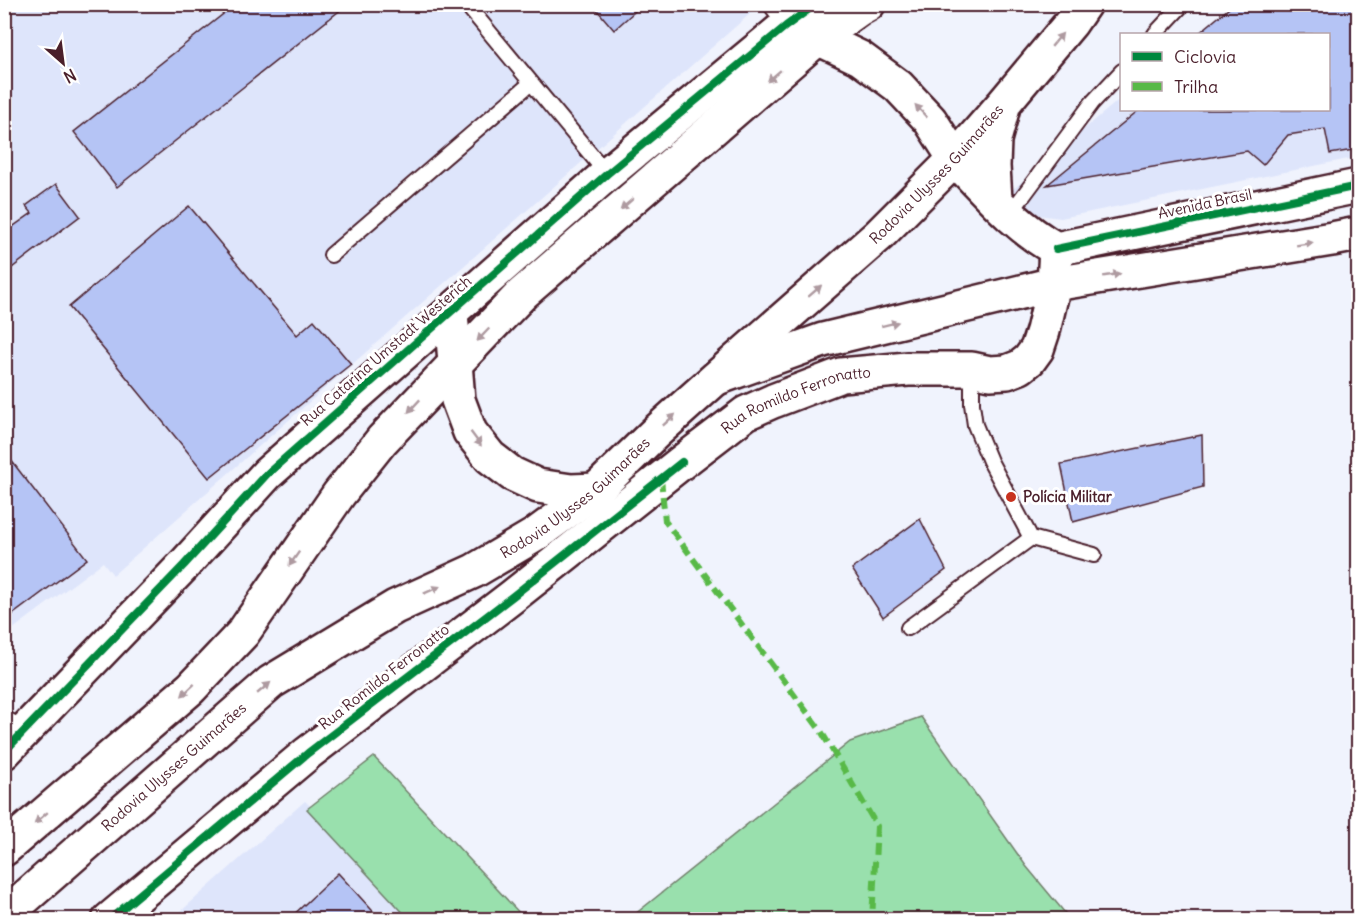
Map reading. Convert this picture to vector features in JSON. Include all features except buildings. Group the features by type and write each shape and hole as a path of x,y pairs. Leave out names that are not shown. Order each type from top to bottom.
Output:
{"main road":[{"name":"Rua Catarina Umstadt Westerich","path":"12,733 184,565 267,474 607,174 778,15 816,4"},
{"path":"4,849 191,688 243,633 339,494 382,440 522,294 818,38 868,4"},
{"name":"Rodovia Ulysses Guimarães","path":"4,916 271,682 395,606 474,571 535,535 596,490 656,432 879,235 955,159 1071,23 1084,4"},
{"path":"778,15 860,58 898,86 930,120 955,159 1002,208 1039,240 1056,249"},
{"path":"1002,208 993,166 994,140 1004,103"},
{"name":"Avenida Brasil","path":"1056,249 1359,186"},
{"path":"715,379 823,340 1054,284 1359,234"},
{"name":"Rua Romildo Ferronatto","path":"109,920 308,753 746,413 841,375 908,369 972,369 990,373 1007,372 1020,367 1037,349 1054,284 1056,249"},
{"path":"451,313 458,400 470,432 490,457 512,474 538,486 571,491 596,490"}],"lane":[{"path":"466,4 607,174"},
{"path":"1156,33 1183,4"},
{"path":"1002,208 1120,73"},
{"path":"331,255 531,83"},
{"path":"972,369 972,405 975,425 990,461 1031,538 1094,555"},
{"path":"908,628 1031,538"}],"shaded area":[{"path":"5,5 760,5 113,575 103,562 5,635"},
{"path":"1232,5 1358,5 1358,157 1061,218 1038,215 1022,209 1011,191 1120,99 1120,111 1330,111 1330,33 1197,33"},
{"path":"305,801 424,919 171,920"}],"green space":[{"path":"921,717 1026,866 1070,919 629,919 850,742"},
{"path":"374,757 525,919 409,919 307,809"}],"marked path":[{"path":"661,478 665,521 821,731 877,826 872,920"}],"cycle path":[{"path":"4,752 184,565 267,474 607,174 786,26 816,4"},
{"path":"1056,249 1358,186"},
{"path":"109,920 308,753 513,596 682,462"}],"place":[{"name":"Polícia Militar","path":"1011,497"}]}
